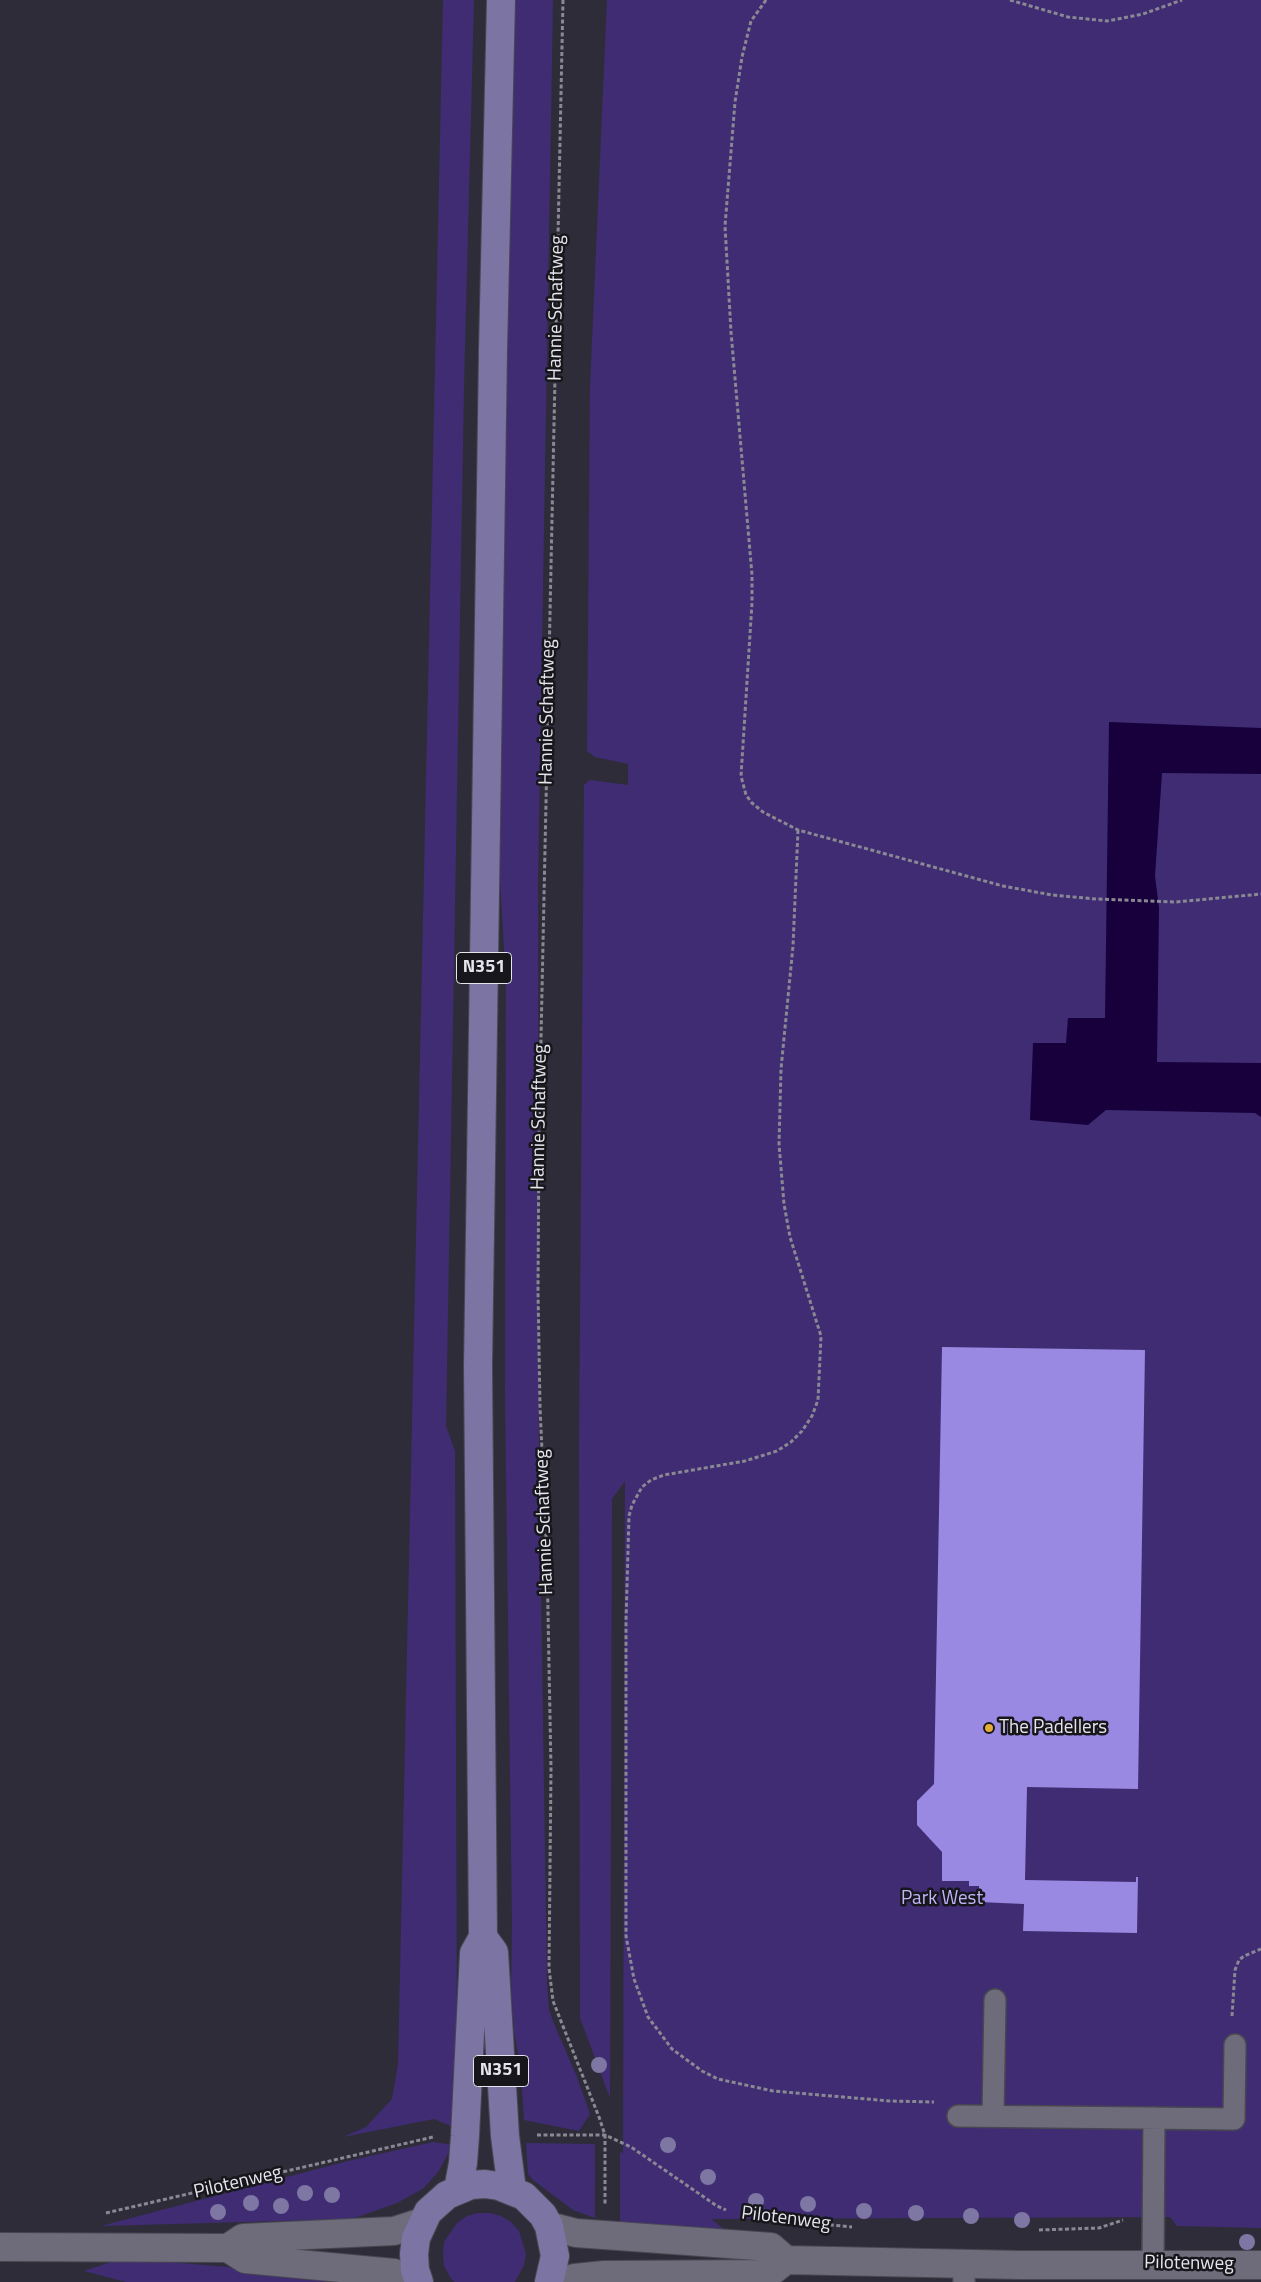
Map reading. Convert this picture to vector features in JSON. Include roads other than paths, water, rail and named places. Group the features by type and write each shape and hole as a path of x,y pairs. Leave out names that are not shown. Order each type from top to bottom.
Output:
{"main road":[{"name":"N351","path":"458,2190 465,2136 474,1953 483,1937 478,1366 493,350 501,0"},
{"name":"N351","path":"483,1937 494,1952 504,2136 512,2190"},
{"path":"419,2282 414,2254 416,2238 422,2222 437,2203 458,2190 485,2184 512,2190 534,2205 549,2226 555,2256 549,2282"}],"street":[{"path":"0,2246 228,2248 243,2238 394,2231 422,2222"},
{"name":"Pilotenweg","path":"549,2226 568,2232 586,2234 771,2247 786,2260 964,2273 1153,2264 1261,2266"},
{"path":"228,2248 244,2260 394,2273 415,2282"},
{"path":"557,2282 575,2278 604,2276 768,2274 786,2260"}],"lane":[{"path":"993,2116 995,2000"},
{"path":"958,2116 1234,2119 1235,2044"},
{"path":"1153,2264 1154,2118"}],"place":[{"name":"The Padellers","path":"989,1728"}],"park label":[{"name":"Park West","path":"942,1899"}]}
